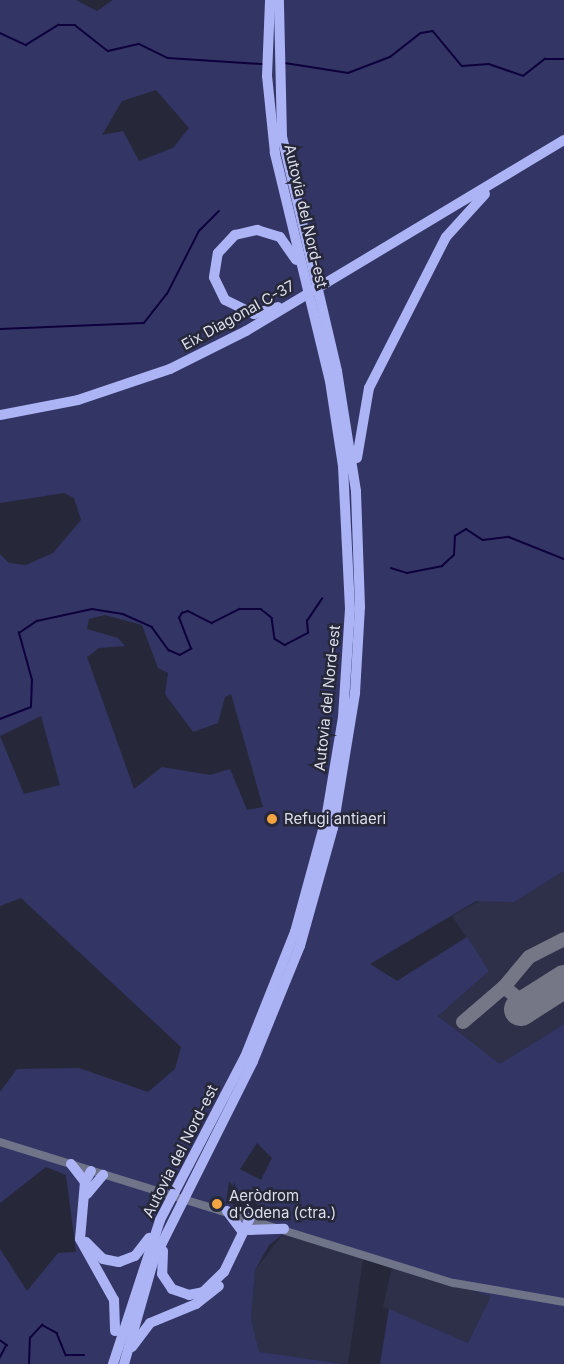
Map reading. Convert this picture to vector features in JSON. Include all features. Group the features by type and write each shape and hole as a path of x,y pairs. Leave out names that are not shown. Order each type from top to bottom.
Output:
{"highway":[{"name":"Autovia del Nord-est","path":"111,1364 160,1220 245,1057 278,980 308,889 332,785 347,674 350,567 342,455 321,338 272,132 270,0"},
{"name":"Autovia del Nord-est","path":"125,1364 154,1259 187,1196 277,1008 325,863 354,693 360,607 356,491 338,371 283,147 277,82 279,0"},
{"name":"Eix Diagonal C-37","path":"0,415 95,396 197,355 298,301 514,173 564,140"},
{"path":"356,491 358,433 369,388 453,225 514,173"},
{"path":"298,301 254,314 232,306 214,277 222,246 242,232 257,230 285,241 321,338"},
{"path":"71,1164 87,1183"},
{"path":"92,1171 84,1200 82,1222 84,1250 114,1300 117,1324 111,1364"},
{"path":"87,1183 103,1175"},
{"path":"187,1196 160,1258 172,1288 189,1295 217,1281 245,1230"},
{"path":"227,1211 245,1230 284,1229"},
{"path":"125,1364 150,1323 217,1289 250,1218"},
{"path":"82,1222 95,1254 119,1262 135,1256 160,1220"}],"street":[{"path":"0,1142 454,1283 564,1302"}],"shaded area":[{"path":"0,0 76,0 97,11 113,0 564,0 564,871 514,902 476,901 370,964 397,981 467,937 489,971 438,1016 500,1064 564,1024 564,1364 380,1364 389,1309 468,1343 491,1296 283,1234 269,1245 255,1270 251,1319 259,1352 344,1364 0,1364 0,1249 27,1291 58,1253 76,1252 66,1175 46,1167 0,1203 0,1092 17,1069 79,1068 148,1092 175,1069 181,1047 21,898 0,906 0,736 0,554 9,563 26,565 53,553 81,520 74,498 64,493 0,503","holes":["156,90 189,128 173,148 139,161 123,131 102,135 122,101","105,615 142,625 158,668 168,673 165,694 193,732 218,723 225,697 231,694 263,807 247,810 230,769 210,775 162,767 134,789 87,657 99,648 125,646 118,638 87,629 89,619","41,716 60,785 24,794 0,736","257,1143 272,1158 261,1180 240,1169","229,1181 233,1187 265,1210 226,1203"]},
{"path":"564,871 564,1024 500,1064 438,1016 489,971 452,916 485,898 514,902"},
{"path":"283,1234 363,1258 348,1364 259,1353 251,1319 255,1270"},
{"path":"392,1267 491,1296 468,1343 383,1307"}],"waterway":[{"path":"0,33 26,45 58,25 75,25 108,51 139,44 168,58 262,64"},
{"path":"285,63 348,73 390,57 421,33 433,31 462,66 489,64 523,76 545,59 564,59"},
{"path":"0,329 144,323 167,294 199,231 219,211"},
{"path":"391,568 407,573 442,566 454,555 455,536 466,529 483,540 509,537 564,559"},
{"path":"0,719 31,707 32,680 19,633 37,621 92,609 123,614 152,627 169,650 180,655 191,649 179,618 182,613 188,611 212,623 240,609 261,609 272,618 275,639 285,645 308,633 307,621 322,599"},
{"path":"29,1364 30,1338 42,1325 57,1333 66,1355 84,1355"},
{"path":"0,1340 7,1345 0,1358"}],"taxiway":[{"path":"504,987 529,957 564,939"},
{"path":"463,1022 504,987 526,1005"}],"runway":[{"path":"520,1009 564,981"}],"place":[{"name":"Refugi antiaeri","path":"272,819"},
{"name":"Aeròdrom d'Òdena (ctra.)","path":"217,1204"}]}
